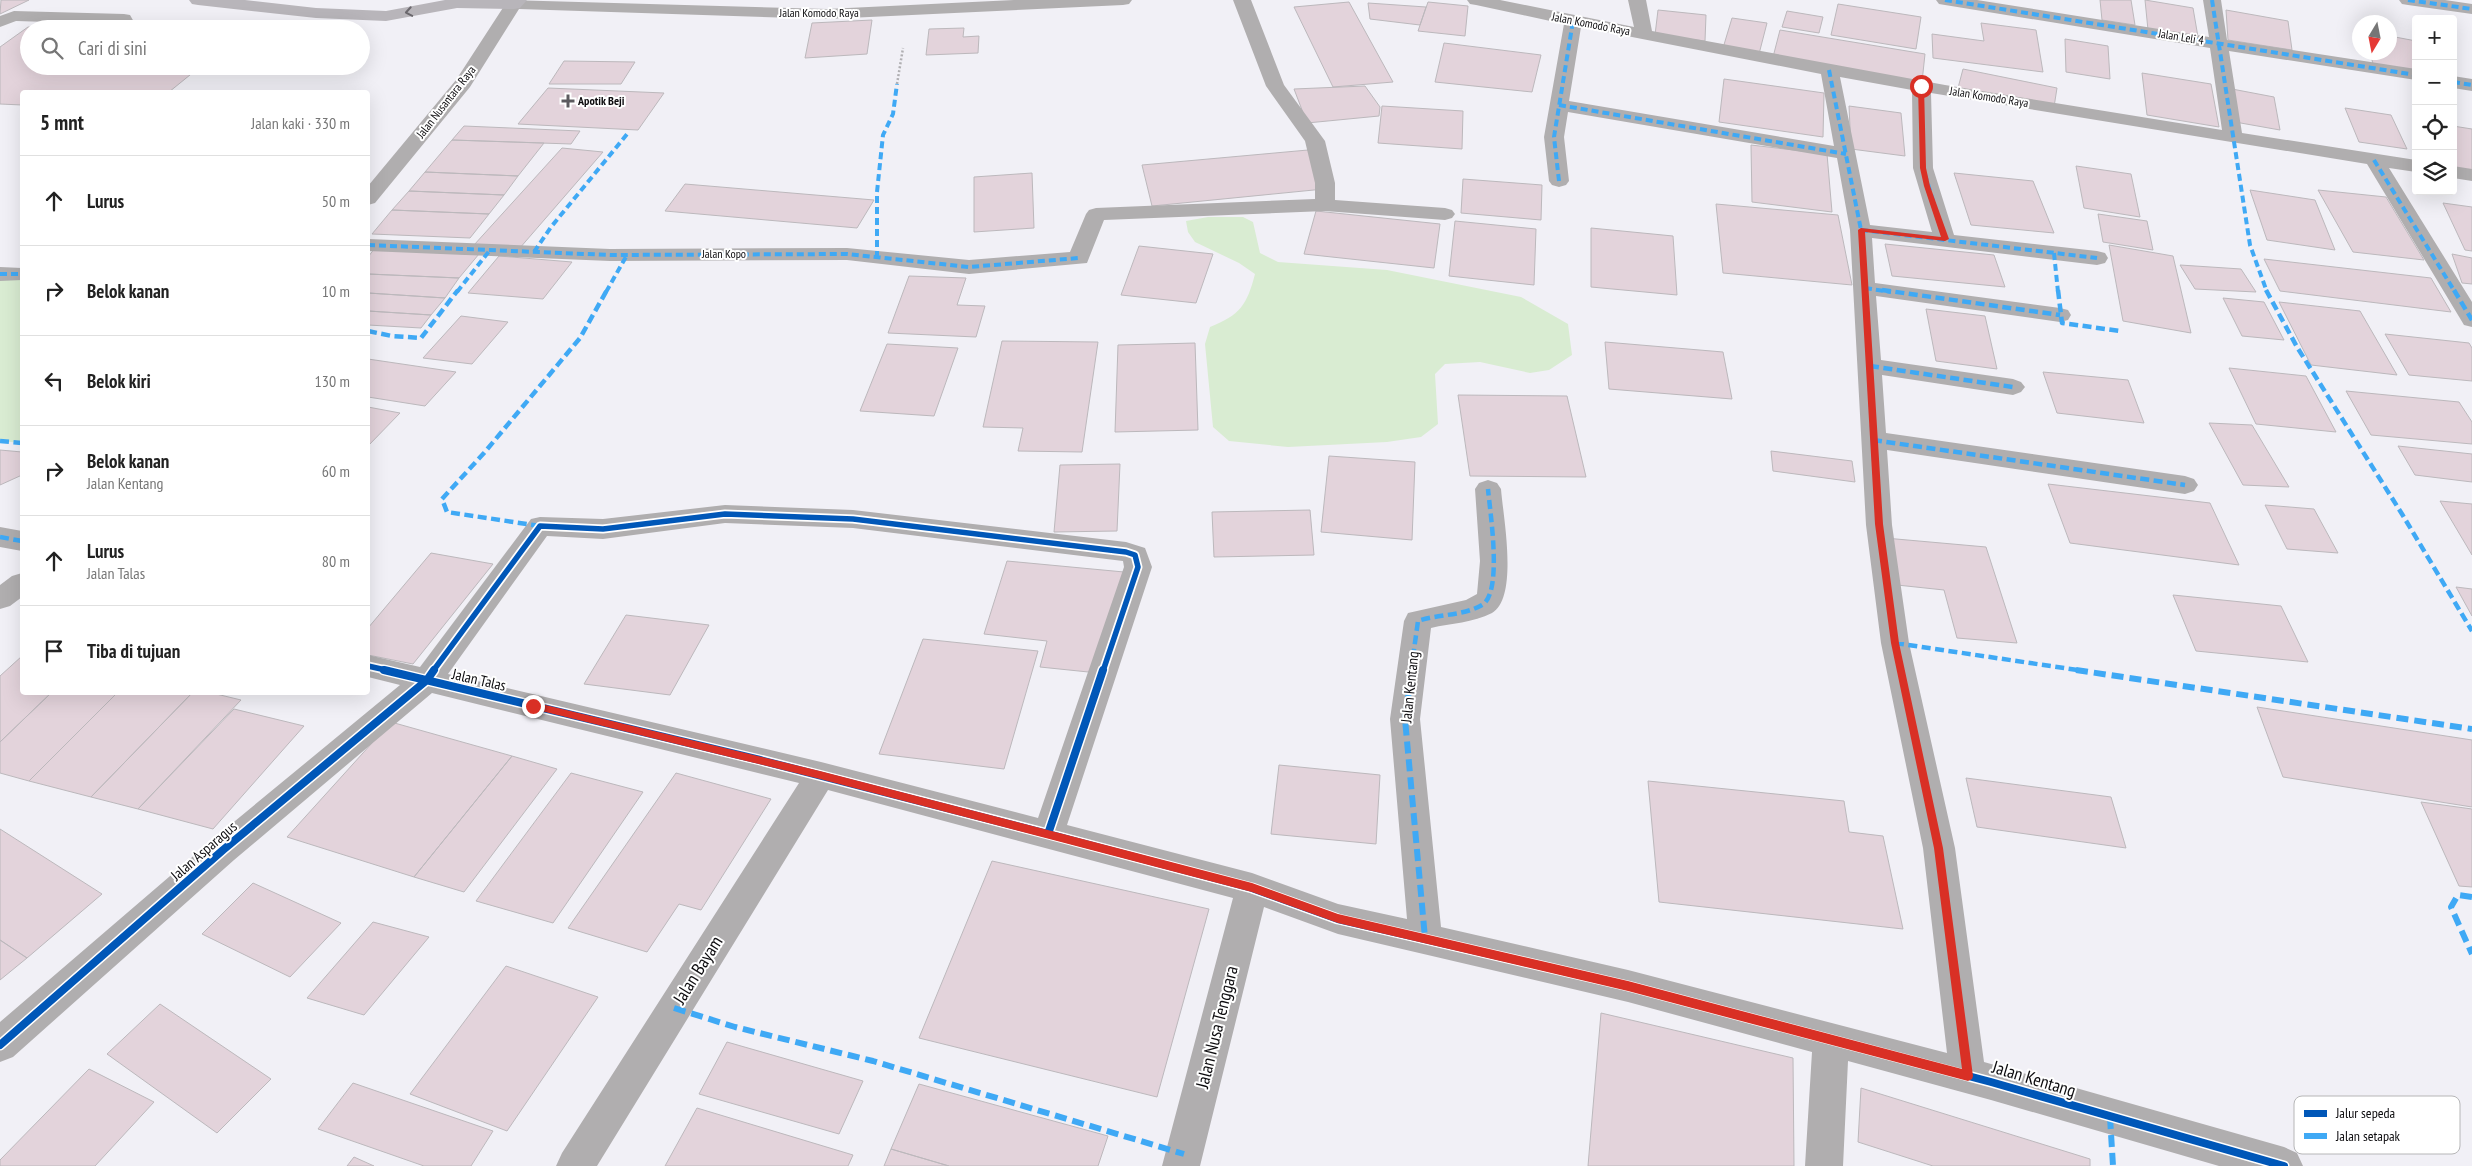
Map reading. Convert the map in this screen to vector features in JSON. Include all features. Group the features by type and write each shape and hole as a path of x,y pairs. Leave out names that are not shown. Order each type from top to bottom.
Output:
{"highway":[{"path":"198,0 316,13 386,16 452,2 516,2"}],"street":[{"name":"Jalan Komodo Raya","path":"516,2 830,7 1123,0"},
{"path":"1242,0 1275,86 1315,141 1325,183 1325,205 1445,214"},
{"name":"Jalan Komodo Raya","path":"1476,0 1572,21 1830,70 2232,138 2412,165"},
{"path":"1637,0 1644,35"},
{"name":"Jalan Leli 4","path":"1946,0 2412,75"},
{"path":"2212,0 2232,138"},
{"path":"2408,0 2472,9"},
{"name":"Jalan Nusantara Raya","path":"370,197 463,83 516,2"},
{"path":"0,22 14,16 125,20"},
{"path":"1559,181 1554,137 1572,21"},
{"path":"1830,70 1861,230 1879,524 1895,643 1939,848 1968,1076"},
{"path":"2457,83 2472,85"},
{"path":"1921,86 1923,168 1927,186 1945,239"},
{"path":"1559,105 1846,154"},
{"path":"2374,160 2472,320"},
{"path":"2457,173 2472,175"},
{"name":"Jalan Kopo","path":"370,245 610,255 847,254 969,267 1079,258 1096,214 1325,205"},
{"path":"1861,230 2097,258"},
{"path":"0,274 20,274"},
{"path":"1865,288 2060,315"},
{"path":"1870,366 2013,387"},
{"path":"1873,440 2185,485"},
{"name":"Jalan Kentang","path":"1425,938 1405,719 1418,621 1434,614 1464,611 1483,605 1490,597 1493,574 1488,489"},
{"name":"Jalan Asparagus","path":"0,1045 215,856 427,680 540,526 603,529 725,514 853,519 1126,552 1135,555 1138,567 1048,834"},
{"path":"0,537 20,541"},
{"path":"0,599 20,584"},
{"name":"Jalan Talas","path":"370,666 820,775 1252,888"},
{"name":"Jalan Bayam","path":"575,1166 820,775"},
{"name":"Jalan Kentang","path":"1252,888 1338,919 1628,986 1968,1076 2284,1166"},
{"name":"Jalan Nusa Tenggara","path":"1181,1166 1252,888"},
{"path":"1824,1166 1832,1041"}],"path":[{"path":"898,84 903,48"}],"green space":[{"path":"1208,217 1243,217 1253,222 1260,253 1278,262 1387,270 1521,297 1568,324 1572,355 1549,370 1530,373 1480,362 1445,364 1435,374 1438,424 1421,437 1387,442 1288,447 1229,441 1213,427 1205,344 1210,327 1229,318 1241,308 1249,294 1255,274 1239,263 1195,242 1188,232 1186,221"},
{"path":"0,274 20,274 20,443 0,441"}],"building":[{"path":"1,0 29,0 0,14"},
{"path":"2100,0 2131,0 2135,25 2102,20"},
{"path":"2145,0 2193,8 2198,37 2148,30"},
{"path":"1349,2 1393,82 1333,87 1294,7"},
{"path":"1428,2 1468,6 1465,36 1418,31"},
{"path":"1368,3 1426,7 1420,25 1370,19"},
{"path":"1838,4 1921,17 1916,49 1831,35"},
{"path":"1658,10 1706,15 1705,41 1655,35"},
{"path":"2226,10 2288,21 2292,50 2228,40"},
{"path":"1787,11 1823,17 1819,33 1782,27"},
{"path":"1732,18 1767,23 1759,54 1723,48"},
{"path":"872,20 867,54 805,58 812,23"},
{"path":"1981,23 2036,30 2043,72 1933,58 1932,34 1984,41"},
{"path":"964,28 963,37 979,36 978,53 926,55 929,29"},
{"path":"1780,30 1925,54 1922,82 1773,57"},
{"path":"20,33 20,75 190,75 171,90 20,90 20,105 0,104 0,47"},
{"path":"2397,37 2412,40 2412,69 2373,64 2372,60 2397,60"},
{"path":"2065,39 2108,46 2110,79 2066,72"},
{"path":"1444,43 1541,55 1532,92 1435,82"},
{"path":"564,61 635,62 621,84 549,84"},
{"path":"1963,69 2057,88 2054,107 1958,88"},
{"path":"2142,73 2211,84 2219,127 2147,115"},
{"path":"1724,79 1824,93 1823,137 1719,122"},
{"path":"1365,86 1380,107 1379,116 1307,123 1294,89"},
{"path":"548,88 664,93 638,130 518,124"},
{"path":"2232,89 2274,97 2280,130 2235,122"},
{"path":"1382,106 1463,111 1462,149 1378,143"},
{"path":"1849,106 1901,113 1905,156 1851,149"},
{"path":"2345,108 2391,115 2407,149 2359,142"},
{"path":"464,126 580,131 571,144 452,140"},
{"path":"2457,127 2472,129 2472,171 2457,168"},
{"path":"452,140 544,143 518,176 425,172"},
{"path":"1751,145 1827,154 1832,212 1752,202"},
{"path":"562,148 603,152 519,249 474,245"},
{"path":"1308,150 1324,189 1152,206 1142,165"},
{"path":"2076,166 2131,174 2140,217 2084,208"},
{"path":"425,172 518,176 504,195 409,191"},
{"path":"1032,173 1034,228 974,232 974,177"},
{"path":"1954,173 2033,181 2054,233 1971,225"},
{"path":"1463,179 1542,185 1541,220 1461,213"},
{"path":"685,184 874,200 857,228 665,211"},
{"path":"2250,190 2315,200 2335,250 2267,240"},
{"path":"2318,190 2386,197 2424,260 2353,252"},
{"path":"409,191 504,195 489,214 392,210"},
{"path":"2443,203 2472,207 2472,251 2465,250"},
{"path":"1716,204 1838,215 1852,285 1723,273"},
{"path":"392,210 489,214 470,238 372,234"},
{"path":"1316,211 1440,224 1434,268 1304,254"},
{"path":"2098,214 2147,221 2153,250 2103,242"},
{"path":"1455,221 1536,229 1534,285 1449,276"},
{"path":"1591,228 1673,236 1677,295 1591,287"},
{"path":"1885,244 1994,255 2005,287 1892,276"},
{"path":"2109,245 2173,256 2191,333 2123,321"},
{"path":"1139,246 1213,254 1196,303 1121,295"},
{"path":"375,248 479,254 459,278 370,274 370,254"},
{"path":"2452,254 2472,258 2472,284 2462,283"},
{"path":"499,256 572,262 543,299 468,293"},
{"path":"2264,259 2431,278 2451,312 2280,291"},
{"path":"2180,265 2241,269 2256,292 2195,289"},
{"path":"370,274 459,278 445,298 370,293"},
{"path":"909,276 966,278 957,305 985,306 976,337 888,333"},
{"path":"370,293 445,298 431,315 370,311"},
{"path":"2223,298 2264,302 2284,340 2242,336"},
{"path":"2279,302 2360,311 2397,375 2311,365"},
{"path":"1926,309 1985,316 1997,369 1936,361"},
{"path":"370,311 431,315 421,328 370,325"},
{"path":"461,316 508,322 472,364 423,358"},
{"path":"2385,334 2469,343 2472,348 2472,381 2409,375"},
{"path":"1002,341 1098,342 1082,452 1018,451 1023,428 983,427"},
{"path":"1605,342 1723,352 1732,399 1609,389"},
{"path":"1195,343 1198,430 1115,432 1118,345"},
{"path":"887,344 958,348 934,416 860,411"},
{"path":"370,359 456,372 425,406 370,397"},
{"path":"2229,368 2306,376 2336,432 2256,424"},
{"path":"2043,372 2128,380 2144,423 2057,413"},
{"path":"2346,391 2459,402 2472,422 2472,444 2371,435"},
{"path":"1458,395 1567,396 1586,477 1470,476"},
{"path":"370,407 400,413 370,444"},
{"path":"2209,423 2252,425 2289,487 2243,485"},
{"path":"2398,446 2472,454 2472,482 2415,475"},
{"path":"0,450 20,452 20,476 0,485"},
{"path":"1771,451 1852,461 1855,482 1773,471"},
{"path":"1329,456 1415,462 1412,540 1321,532"},
{"path":"1120,464 1117,531 1054,532 1060,465"},
{"path":"2048,484 2210,503 2239,565 2070,543"},
{"path":"2440,501 2472,504 2472,555"},
{"path":"2265,505 2314,509 2338,553 2287,549"},
{"path":"1310,510 1314,555 1214,557 1212,512"},
{"path":"1885,538 1986,547 2017,643 1957,638 1944,590 1897,585"},
{"path":"431,553 493,564 413,664 370,655 370,626"},
{"path":"1007,561 1124,572 1098,673 1040,667 1047,641 984,634"},
{"path":"2456,587 2472,589 2472,616"},
{"path":"2173,595 2281,606 2308,662 2196,651"},
{"path":"626,615 709,625 670,695 584,684"},
{"path":"923,639 1038,651 1004,769 879,754"},
{"path":"20,658 20,695 49,695 0,742 0,676"},
{"path":"49,695 115,695 29,781 0,773 0,742"},
{"path":"115,695 190,695 91,797 29,781"},
{"path":"190,695 220,695 241,700 138,809 91,797"},
{"path":"2257,707 2472,740 2472,807 2283,777"},
{"path":"234,709 304,726 213,829 138,809"},
{"path":"391,722 512,756 414,877 287,837"},
{"path":"512,756 557,769 464,892 414,877"},
{"path":"1279,765 1380,775 1376,844 1271,834"},
{"path":"571,773 643,792 553,923 476,901"},
{"path":"676,773 771,799 701,910 679,904 647,952 568,928"},
{"path":"1966,778 2111,797 2126,848 1977,827"},
{"path":"1648,781 1844,801 1849,832 1883,836 1903,929 1659,902"},
{"path":"2421,802 2472,809 2472,887 2459,886"},
{"path":"0,829 102,894 27,958 0,940"},
{"path":"992,861 1209,909 1157,1097 919,1038"},
{"path":"253,883 341,923 290,977 202,934"},
{"path":"373,922 429,937 364,1015 307,998"},
{"path":"0,940 27,958 0,980"},
{"path":"506,966 598,997 507,1131 410,1094"},
{"path":"160,1004 271,1079 217,1133 107,1054"},
{"path":"1601,1013 1793,1058 1794,1166 1588,1166"},
{"path":"727,1042 863,1081 839,1134 699,1094"},
{"path":"89,1069 154,1102 95,1166 0,1166 0,1160"},
{"path":"353,1083 493,1131 471,1166 424,1166 318,1129"},
{"path":"919,1084 1108,1136 1098,1166 949,1166 891,1149"},
{"path":"1861,1088 2090,1159 2090,1166 1933,1166 1858,1142"},
{"path":"697,1108 853,1155 848,1166 665,1166"},
{"path":"891,1149 949,1166 884,1166"},
{"path":"354,1157 374,1166 347,1166"}],"marked path":[{"path":"1945,0 2412,74"},
{"path":"2212,0 2250,245 2263,284 2297,347 2402,514 2472,631"},
{"path":"2408,0 2472,9"},
{"path":"1559,181 1554,137 1573,21"},
{"path":"1829,70 1861,230 1879,525 1895,643 1939,848 1968,1076"},
{"path":"2457,83 2472,85"},
{"path":"877,258 877,192 883,135 893,114 897,84"},
{"path":"1921,86 1923,168 1927,186 1945,239"},
{"path":"1559,105 1846,154"},
{"path":"534,252 551,227 628,133"},
{"path":"2374,160 2472,320"},
{"path":"1861,230 2097,258"},
{"path":"370,245 610,255 847,254 969,267 1079,258"},
{"path":"370,331 392,336 421,338 490,250"},
{"path":"2054,253 2062,323 2120,331"},
{"path":"540,526 447,512 442,499 484,453 580,338 627,255"},
{"path":"0,274 20,274"},
{"path":"1865,288 2060,315"},
{"path":"1870,366 2013,387"},
{"path":"1873,440 2185,485"},
{"path":"0,441 20,443"},
{"path":"1425,938 1405,719 1418,621 1475,608 1484,604 1489,598 1492,588 1493,561 1488,489"},
{"path":"0,537 20,541"},
{"path":"1895,643 2472,729"},
{"path":"2472,897 2458,895 2451,907 2472,954"},
{"path":"674,1008 735,1027 873,1061 1184,1154"},
{"path":"2110,1117 2113,1166"}],"cycle path":[{"path":"0,1045 223,850 427,680 540,526 603,529 725,514 853,519 1126,552 1135,555 1138,567 1048,834"},
{"path":"370,666 760,760 1048,834 1252,888 1338,919 1628,986 1991,1082 2284,1166"}],"place":[{"name":"Apotik Beji","path":"568,101"}],"route":[{"path":"533,706 820,775 1252,888 1338,919 1628,986 1968,1076 1939,848 1895,643 1879,524 1870,391 1866,281 1861,230 1945,239 1927,186 1923,168 1921,86"}]}
